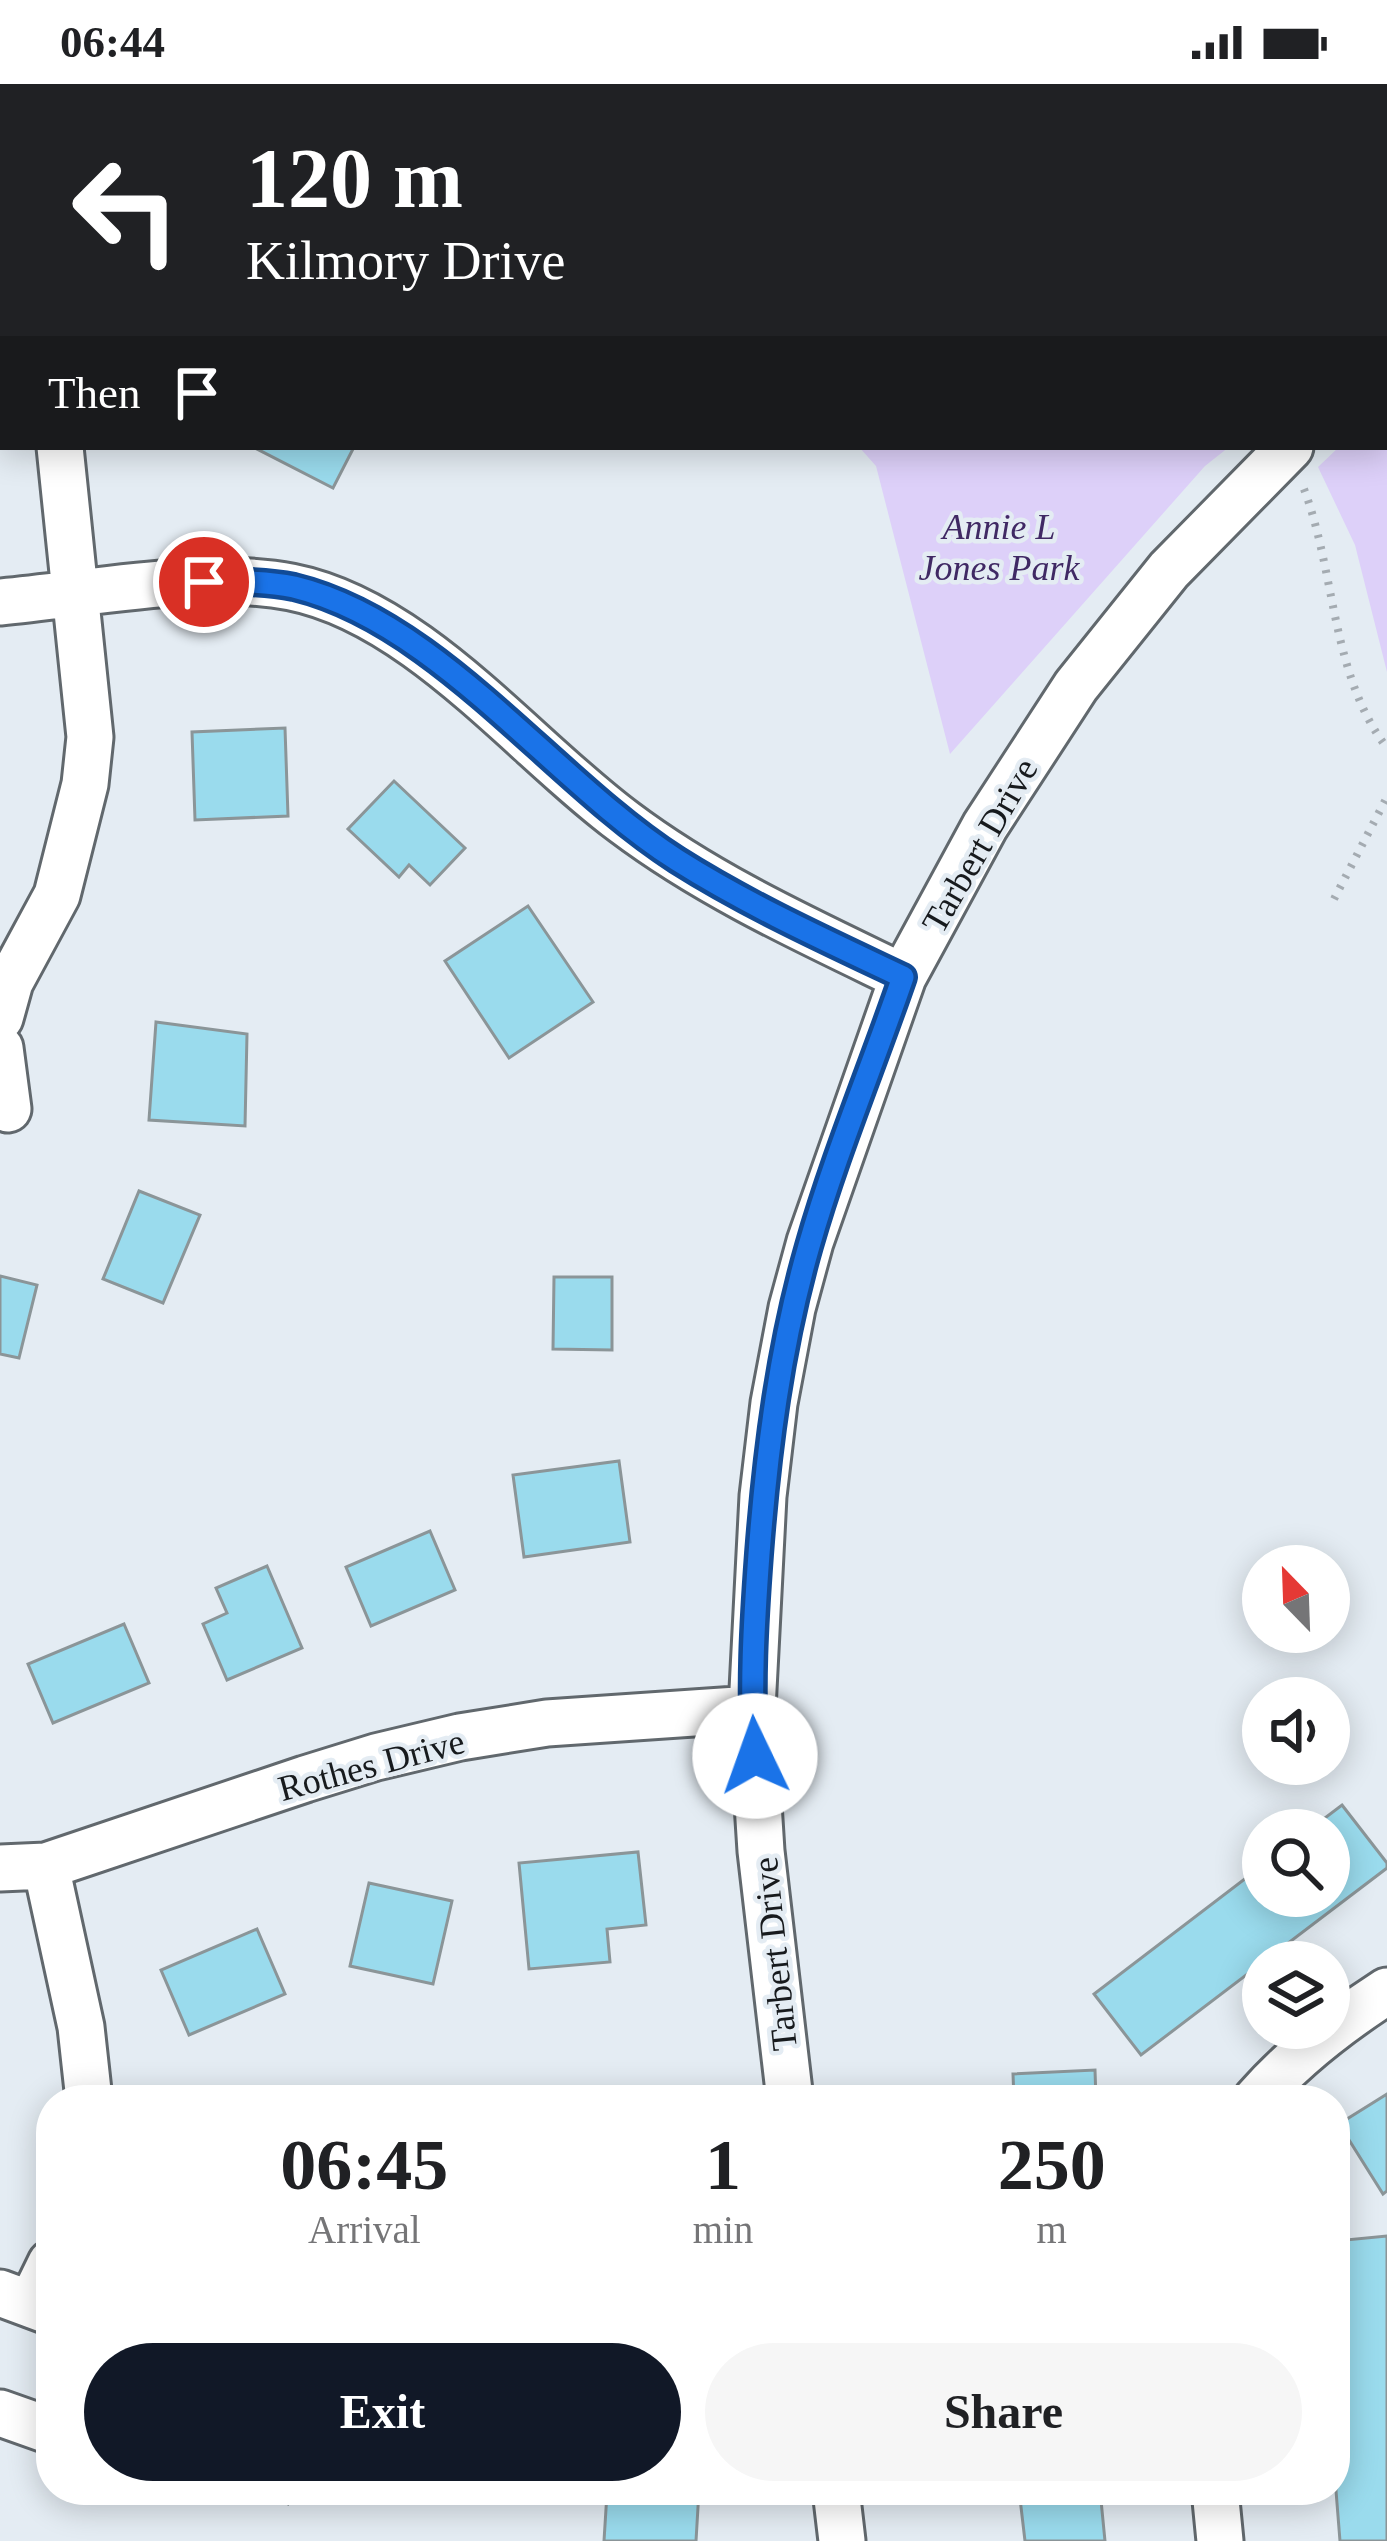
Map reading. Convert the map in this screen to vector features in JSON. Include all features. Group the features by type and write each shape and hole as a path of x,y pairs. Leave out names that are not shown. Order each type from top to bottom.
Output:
{"street":[{"path":"0,1018 10,982 57,895 85,784 90,736 59,450"},
{"name":"Tarbert Drive","path":"788,2085 761,1851 752,1709 763,1496 774,1403 810,1242 903,977 985,826 1076,686 1169,570 1293,460"},
{"path":"0,602 238,581 293,587 337,602 385,626 460,680 620,819 678,861 903,977"},
{"path":"0,1048 8,1108"},
{"name":"Rothes Drive","path":"0,1868 46,1866 305,1779 460,1737 547,1723 752,1709"},
{"path":"46,1866 81,2026 87,2085"},
{"path":"1269,2085 1329,2030 1387,1990"},
{"path":"0,2413 36,2426"},
{"path":"838,2505 842,2541"},
{"path":"1217,2505 1220,2541"}],"path":[{"path":"1293,460 1309,502 1358,701 1387,748"},
{"path":"1334,898 1387,797"}],"green space":[{"name":"Annie L Jones Park","path":"862,450 1225,450 1205,466 950,754 876,466"},
{"path":"1336,450 1387,450 1387,672 1355,545 1318,467"}],"building":[{"path":"259,450 352,450 333,488"},
{"path":"285,728 288,816 195,820 192,732"},
{"path":"394,781 465,848 430,885 409,865 399,877 348,829"},
{"path":"528,906 593,1002 509,1058 445,961"},
{"path":"156,1022 247,1034 245,1126 149,1120"},
{"path":"139,1191 200,1215 163,1303 103,1279"},
{"path":"0,1276 37,1285 19,1358 0,1354"},
{"path":"554,1277 612,1277 612,1350 553,1349"},
{"path":"619,1461 630,1542 524,1557 513,1475"},
{"path":"430,1531 455,1590 371,1626 346,1567"},
{"path":"267,1566 302,1648 227,1680 203,1624 227,1613 216,1588"},
{"path":"124,1624 149,1683 53,1723 28,1664"},
{"path":"1350,1815 1387,1863 1387,1868 1350,1896"},
{"path":"638,1852 646,1925 607,1929 610,1962 529,1969 519,1863"},
{"path":"1242,1881 1242,1917 1323,1917 1291,1941 1242,1941 1242,1978 1141,2055 1094,1994"},
{"path":"369,1883 452,1901 433,1984 350,1966"},
{"path":"257,1929 285,1994 189,2035 161,1970"},
{"path":"1095,2070 1096,2085 1013,2085 1013,2074"},
{"path":"1387,2094 1387,2191 1383,2194 1350,2142 1350,2117"},
{"path":"1387,2236 1387,2541 1340,2541 1337,2505 1350,2505 1350,2240"},
{"path":"606,2505 698,2505 696,2541 604,2541"},
{"path":"1021,2505 1101,2505 1105,2541 1025,2541"}],"route":[{"path":"204,582 293,587 385,626 460,680 620,819 678,861 903,977 810,1242 780,1371 763,1496 756,1603 755,1756"}]}
